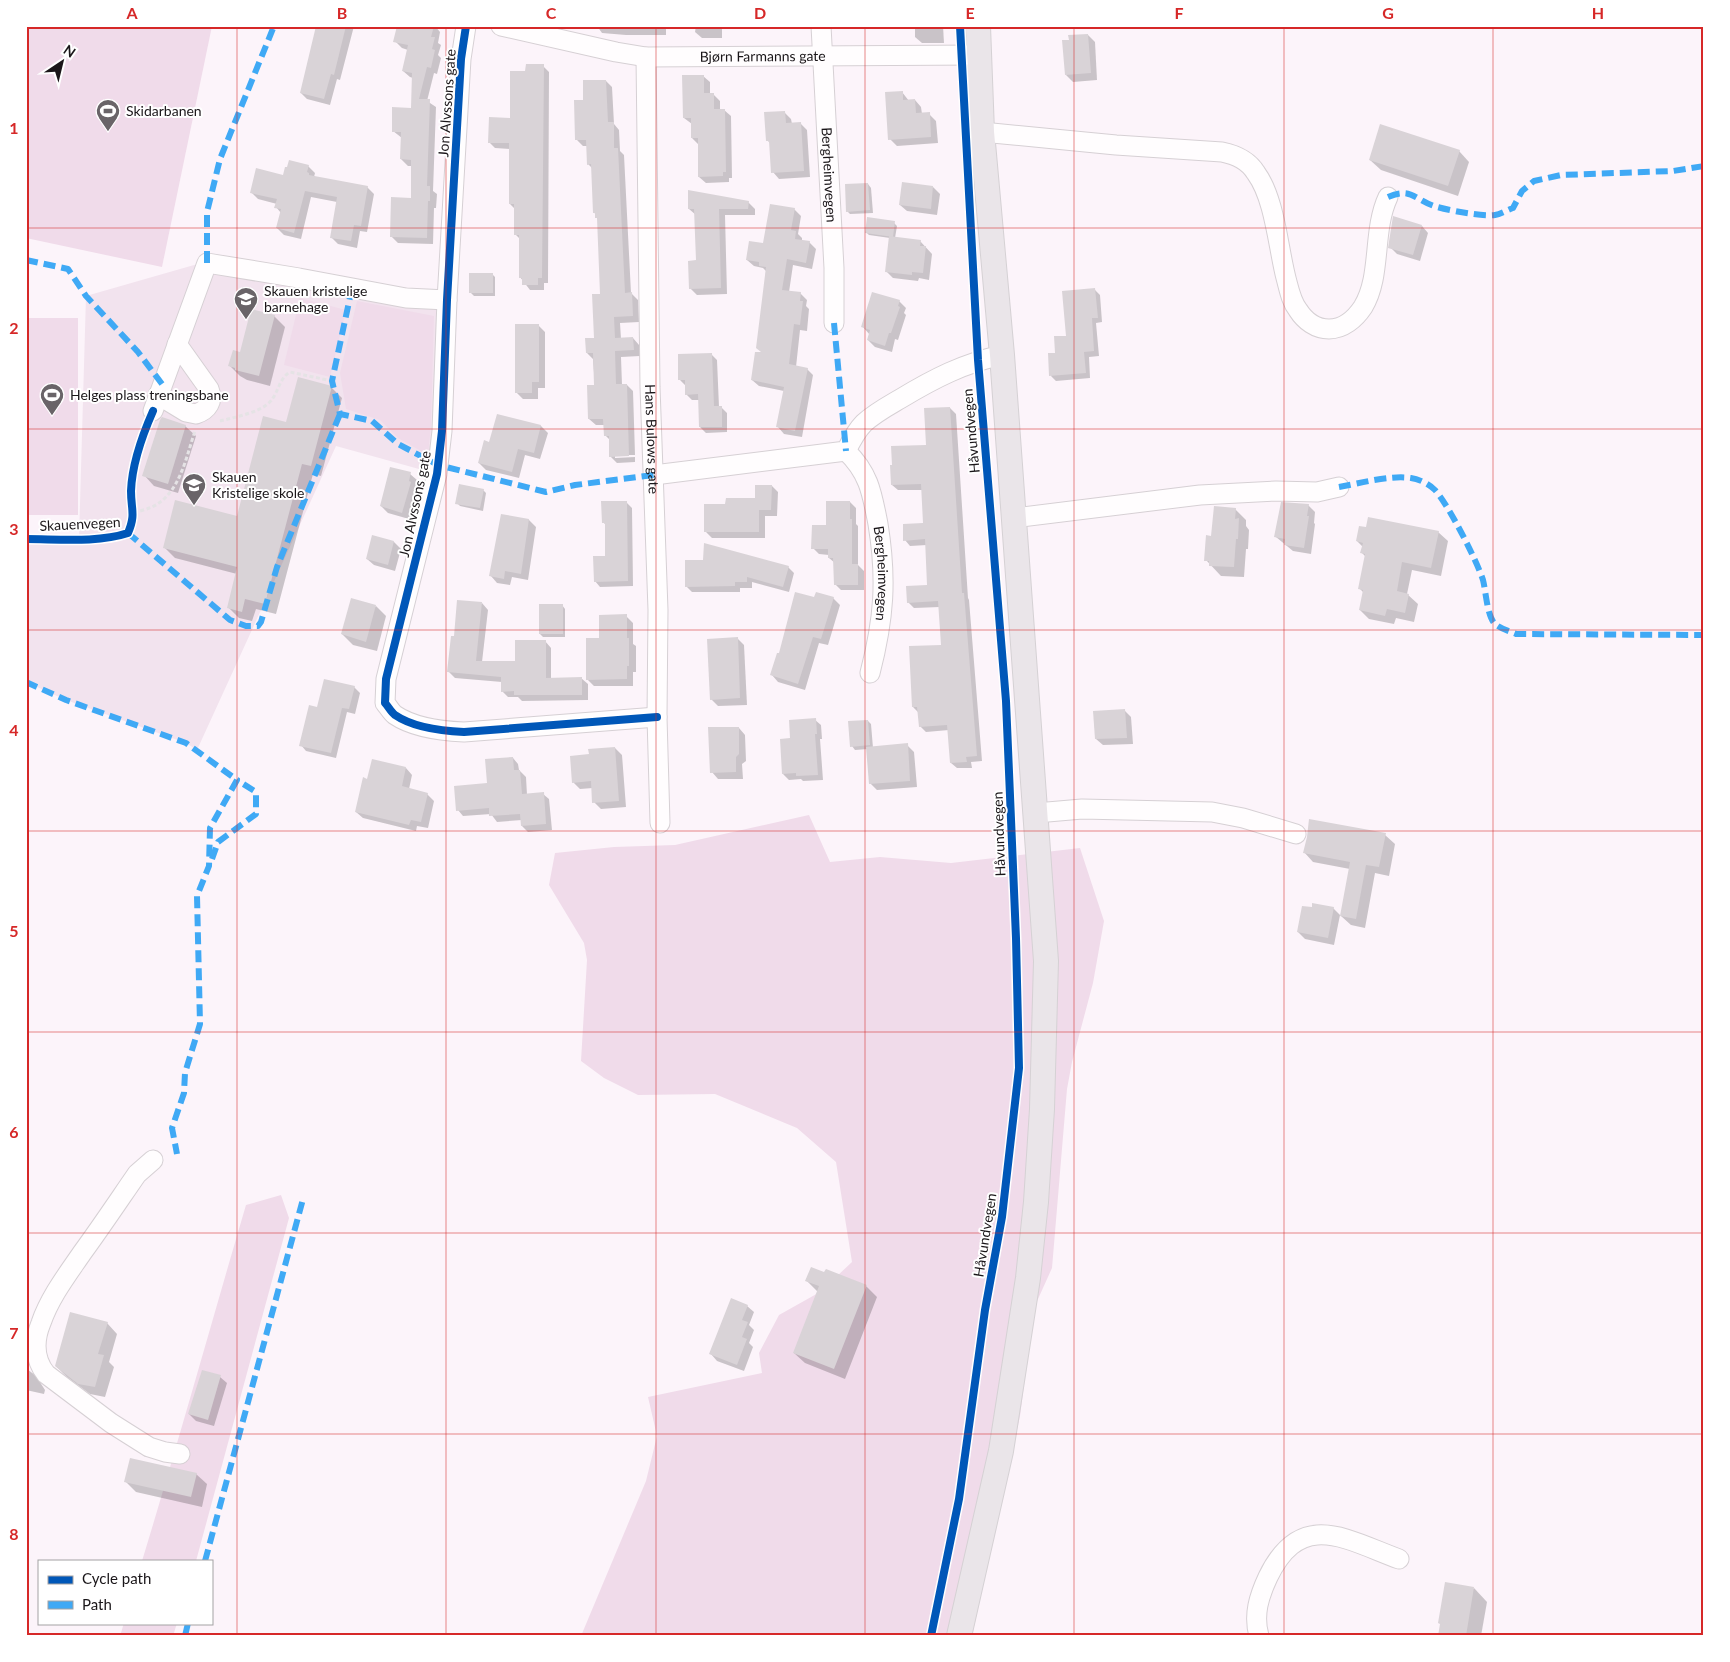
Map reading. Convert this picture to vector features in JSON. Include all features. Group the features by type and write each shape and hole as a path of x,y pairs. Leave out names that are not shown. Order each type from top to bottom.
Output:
{"main road":[{"path":"959,1636 1001,1451 1027,1287 1036,1202 1042,1108 1046,961 1002,355 982,132 978,26"}],"street":[{"name":"Jon Alvssons gate","path":"466,26 461,58 446,300 442,431 437,474 386,679 385,703 394,715 436,731 464,732 657,717"},
{"name":"Bjørn Farmanns gate","path":"501,26 550,32 616,52 646,57 979,54"},
{"name":"Bergheimvegen","path":"821,26 834,268 834,323"},
{"name":"Hans Bulows gate","path":"646,57 650,387 658,610 657,717 660,823"},
{"path":"982,132 1116,145 1222,152 1233,154 1242,159 1257,173 1263,186 1271,212 1290,295 1298,310 1306,319 1313,325 1322,328 1341,327 1356,316 1363,307 1372,282 1379,228 1383,208 1388,197"},
{"path":"177,344 212,395 208,407 208,417 156,403 177,344 207,263 406,298 446,300"},
{"path":"654,475 846,452 855,433 864,422 880,411 960,367 978,360 1002,355"},
{"name":"Bergheimvegen","path":"846,452 866,475 871,490 883,554 883,612 870,673"},
{"path":"1014,518 1200,495 1276,491 1317,492 1339,487"},
{"path":"1036,813 1082,809 1212,812 1269,824 1296,834"},
{"path":"153,1160 138,1174 57,1290 40,1325 36,1344 37,1358 40,1367 46,1374 112,1423 150,1447 180,1454"},
{"path":"1259,1636 1255,1623 1259,1599 1264,1586 1274,1564 1286,1548 1304,1537 1316,1534 1339,1536 1399,1559"}],"path":[{"path":"134,512 153,506 164,499 174,487 208,417 248,414 269,403 273,399 282,380 290,372 332,381"},
{"path":"979,1356 982,1337"},
{"path":"981,1346 990,1347"}],"shaded area":[{"name":"Skidarbanen","path":"26,26 212,26 162,267 26,238"},
{"name":"Skauen Kristelige skole","path":"194,265 437,309 437,474 336,446 197,750 186,743 66,700 26,682 26,539 79,539 86,296"},
{"path":"300,298 346,310 330,377 284,365"},
{"path":"357,301 434,316 431,425 428,455 398,438 380,420 346,409 340,373"},
{"name":"Helges plass treningsbane","path":"26,318 78,318 78,515 26,515"},
{"path":"809,815 830,862 880,857 951,863 1080,848 1104,921 1093,983 1072,1062 1067,1089 1052,1268 1034,1308 1020,1416 972,1636 581,1636 646,1481 657,1436 648,1397 762,1373 759,1353 779,1315 820,1292 852,1262 836,1162 797,1128 715,1094 638,1095 604,1078 581,1061 587,960 584,943 549,885 555,853 614,847 675,845"},
{"path":"281,1195 289,1218 196,1560 142,1560 169,1472 246,1205"},
{"path":"124,1624 177,1624 173,1636 120,1636"}],"building":[{"path":"316,26 346,26 334,75 331,74 324,99 300,93"},
{"path":"397,26 434,26 431,37 435,37 432,49 435,50 431,68 427,67 419,99 430,99 427,186 430,186 430,201 428,201 427,238 390,237 391,197 411,198 411,160 400,159 401,132 392,132 392,107 411,108 412,73 402,71 408,45 393,42"},
{"path":"1088,34 1091,73 1065,75 1062,40 1069,40 1068,35"},
{"path":"526,64 544,64 542,278 538,278 538,285 522,285 522,278 519,278 519,235 514,235 514,204 509,204 509,143 488,143 489,117 510,118 510,71 525,71"},
{"path":"682,75 704,75 704,93 714,93 714,109 725,109 726,172 723,172 723,176 698,177 698,138 691,138 691,118 683,118"},
{"path":"583,80 606,80 608,122 614,122 614,148 618,148 625,293 632,292 633,316 614,317 615,338 633,337 634,350 615,351 616,384 627,384 629,456 609,457 609,436 604,436 603,419 588,419 587,385 594,385 593,353 586,353 585,338 594,338 592,294 600,294 597,218 595,218 595,213 593,213 591,164 587,165 586,140 575,140 574,100 583,100"},
{"path":"903,91 903,100 915,99 916,113 930,112 931,137 888,140 885,92"},
{"path":"785,111 786,123 801,122 804,171 771,173 769,141 766,141 764,112"},
{"path":"1380,124 1460,150 1448,186 1369,160"},
{"path":"289,160 309,165 307,172 309,175 368,186 361,226 354,225 351,241 330,238 337,197 305,191 294,233 276,228 281,209 274,208 277,199 250,193 256,168 283,175"},
{"path":"902,182 933,186 931,209 899,205"},
{"path":"868,183 870,210 846,212 845,184"},
{"path":"688,190 749,201 748,209 719,209 721,288 689,289 688,261 696,260 694,209 688,209"},
{"path":"770,204 795,208 791,230 796,231 795,239 810,241 806,263 787,259 782,290 801,292 800,301 803,301 800,325 794,324 789,364 808,368 795,431 776,427 784,387 751,380 755,352 761,352 756,348 766,267 759,266 759,262 746,260 749,241 763,243"},
{"path":"1393,216 1422,225 1413,255 1388,248"},
{"path":"867,217 895,221 893,237 865,233"},
{"path":"889,236 921,240 920,246 926,246 923,273 912,272 912,275 885,272"},
{"path":"469,273 493,273 493,293 469,293"},
{"path":"1095,288 1098,318 1092,318 1094,351 1084,352 1086,373 1049,376 1048,353 1055,353 1054,336 1066,336 1062,291"},
{"path":"872,292 900,300 898,306 900,307 885,346 867,340 870,330 861,327"},
{"path":"251,309 275,315 259,376 235,370 235,368 228,366 233,350 240,352"},
{"path":"515,324 539,324 539,382 532,382 532,393 515,393"},
{"path":"712,353 714,406 722,406 722,427 699,427 698,394 685,395 685,380 678,380 678,354"},
{"path":"298,377 332,386 311,466 302,464 265,604 245,599 242,612 227,608 237,567 163,548 175,500 237,516 263,416 286,422"},
{"path":"950,407 962,593 964,593 977,756 966,757 967,762 950,763 947,725 919,727 917,707 912,707 909,646 941,645 938,601 907,603 906,586 927,585 925,539 903,541 903,524 923,523 921,484 891,485 890,465 892,465 891,446 926,445 924,408"},
{"path":"497,414 541,425 534,453 518,449 512,472 478,463 484,440 489,442"},
{"path":"162,417 186,425 168,484 142,476"},
{"path":"390,467 411,472 409,481 411,482 402,513 380,506"},
{"path":"459,484 484,489 480,508 455,504"},
{"path":"755,485 772,485 771,510 759,510 759,532 704,532 704,504 725,504 726,498 755,498"},
{"path":"601,501 627,501 628,581 594,582 593,556 605,556 605,523 602,523"},
{"path":"826,501 850,501 852,564 858,564 858,585 834,585 833,558 828,558 828,549 811,549 812,525 826,525"},
{"path":"1281,502 1309,504 1304,548 1284,545 1285,539 1274,537"},
{"path":"1214,506 1236,508 1235,519 1239,518 1234,567 1209,566 1209,561 1204,561 1206,535 1211,536"},
{"path":"501,514 529,519 521,574 505,571 504,579 489,576"},
{"path":"1368,517 1439,531 1431,568 1402,562 1397,591 1409,594 1405,613 1387,609 1385,616 1359,610 1363,590 1358,589 1365,554 1360,553 1363,543 1356,541 1359,526 1366,527"},
{"path":"372,535 394,541 388,565 366,559"},
{"path":"704,543 789,566 783,587 747,577 747,582 735,582 735,586 685,587 685,560 703,560"},
{"path":"795,592 814,597 816,592 834,597 821,639 813,637 798,684 770,675 777,653 779,653"},
{"path":"351,598 376,605 366,642 341,634"},
{"path":"457,600 482,602 476,661 515,661 515,640 546,640 546,678 582,677 582,695 514,695 514,691 501,692 501,677 447,672 451,636 454,636"},
{"path":"539,604 563,604 563,634 539,634"},
{"path":"627,614 629,666 627,666 627,679 586,680 586,638 599,638 599,615"},
{"path":"738,637 740,698 710,700 707,639"},
{"path":"324,679 355,686 349,709 342,708 331,753 299,746 309,705 317,707"},
{"path":"1125,709 1127,738 1095,739 1093,711"},
{"path":"816,718 817,734 815,734 818,775 796,776 796,773 782,774 780,739 790,738 789,720"},
{"path":"868,720 870,745 850,747 848,721"},
{"path":"708,727 739,727 739,754 736,757 736,772 710,773"},
{"path":"908,743 910,781 869,784 866,747"},
{"path":"615,747 619,801 592,803 591,781 572,783 570,756 589,754 588,749"},
{"path":"513,757 514,770 520,770 522,794 544,792 546,824 521,826 520,814 489,816 489,808 456,811 454,786 487,783 485,759"},
{"path":"372,759 406,767 402,786 428,793 421,822 411,820 409,825 355,812 363,777 367,779"},
{"path":"1309,819 1386,833 1379,867 1366,865 1356,919 1340,916 1350,862 1303,853"},
{"path":"1312,903 1334,907 1328,938 1297,932 1302,906 1312,907"},
{"path":"811,1267 824,1272 826,1269 867,1285 834,1369 793,1353 819,1286 805,1281"},
{"path":"731,1298 748,1305 742,1320 748,1322 742,1337 747,1339 737,1365 709,1354"},
{"path":"70,1312 108,1322 98,1354 104,1355 95,1387 78,1384 55,1366"},
{"path":"202,1370 221,1375 208,1420 188,1414"},
{"path":"130,1458 197,1473 191,1497 124,1482"},
{"path":"1445,1582 1474,1587 1466,1636 1438,1636 1440,1624 1438,1623"}],"marked path":[{"path":"207,263 207,212 220,159 274,26"},
{"path":"1388,197 1402,193 1412,195 1440,208 1474,214 1495,215 1513,208 1522,191 1534,181 1561,175 1673,171 1704,166"},
{"path":"26,260 68,269 86,296 138,352 162,384"},
{"path":"352,288 332,381 340,414 372,421 398,444 438,465 546,492 575,485 654,475"},
{"path":"834,323 846,451"},
{"path":"128,533 230,620 246,626 258,626 261,622 277,567 340,414"},
{"path":"1339,487 1403,477 1417,479 1433,488 1447,507 1475,560 1483,580 1488,610 1492,620 1497,626 1505,630 1516,634 1704,635"},
{"path":"26,682 66,700 186,743 237,780 210,828 209,866 197,896 200,1024 185,1073 184,1093 172,1128 177,1154"},
{"path":"212,859 218,842 256,814 256,792 237,780"},
{"path":"205,1560 303,1199"},
{"path":"185,1636 188,1624"}],"cycle path":[{"path":"466,26 461,59 447,300 442,431 437,474 386,679 385,703 395,715 419,726 437,730 464,732 657,717"},
{"name":"Håvundvegen","path":"931,1636 959,1499 985,1310 1002,1217 1019,1068 1016,938 1006,701 978,360 960,26"},
{"name":"Skauenvegen","path":"26,539 91,539 128,533 132,516 131,491 133,470 141,440 153,411"}],"place":[{"name":"Skidarbanen","path":"108,132"},
{"name":"Skauen kristelige barnehage","path":"246,320"},
{"name":"Helges plass treningsbane","path":"52,416"},
{"name":"Skauen Kristelige skole","path":"194,506"}]}
